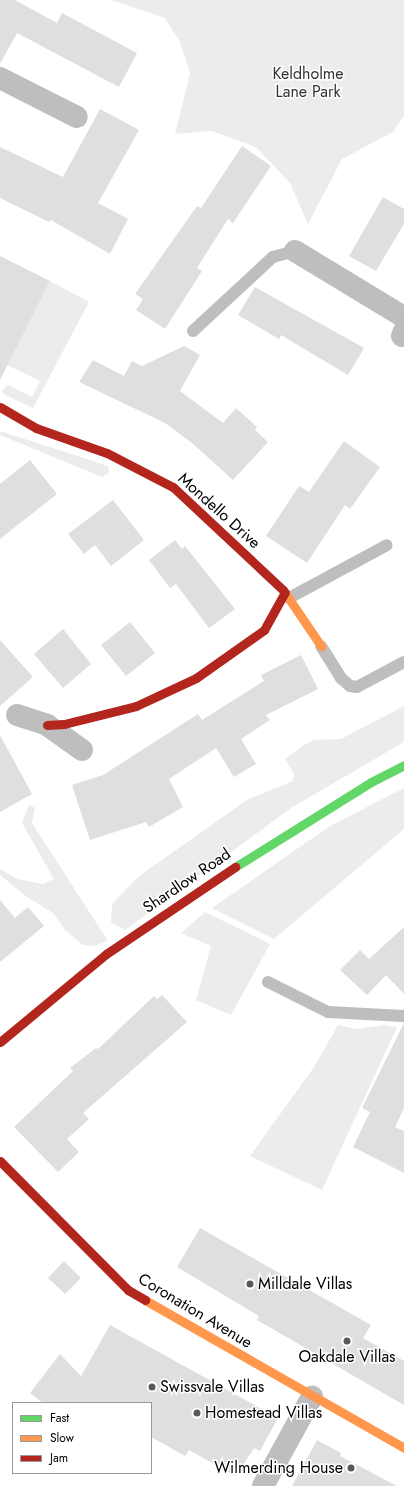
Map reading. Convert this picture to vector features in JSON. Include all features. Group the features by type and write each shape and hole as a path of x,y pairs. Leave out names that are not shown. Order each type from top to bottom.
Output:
{"street":[{"path":"0,78 77,117"},
{"path":"295,251 402,320"},
{"name":"Mondello Drive","path":"0,408 36,428 107,452 173,487 287,595 321,646"},
{"path":"47,725 64,724 136,706 196,678 264,630 287,595"},
{"path":"17,714 47,725 82,750"},
{"name":"Shardlow Road","path":"0,1042 106,954 185,898 371,782 404,765"},
{"name":"Coronation Avenue","path":"0,1161 128,1290 312,1397 404,1448"},
{"path":"263,1486 312,1397"}],"lane":[{"path":"194,331 274,257 295,251"},
{"path":"287,595 387,545"},
{"path":"321,646 341,678 350,686 357,687 404,662"},
{"path":"268,982 328,1012 404,1016"}],"green space":[{"name":"Keldholme Lane Park","path":"111,0 404,0 404,116 393,132 342,159 308,224 290,183 256,147 212,131 175,134 190,73 180,42 165,18"},
{"path":"50,281 89,302 33,408 5,395 2,391 8,385 32,397 40,381 7,365"},
{"path":"0,431 99,463 109,467 108,474 102,477 0,435"},
{"path":"404,706 404,742 291,808 125,930 111,922 112,904 139,876 247,800 293,781 294,774 285,759 302,746 314,740 341,739"},
{"path":"404,788 404,829 274,939 212,908 330,826"},
{"path":"29,805 35,808 32,823 108,941 94,946 83,945 66,931 53,913 27,897 0,875 0,869 17,879 43,884 54,879 22,823"},
{"path":"205,912 270,944 231,1015 196,1000 211,946 181,933"},
{"path":"338,1025 357,1029 385,1025 397,1027 322,1190 250,1156 314,1067"}],"building":[{"path":"0,0 15,0 57,23 62,13 137,53 119,87 17,33 0,64"},
{"path":"100,109 139,130 98,203 128,219 110,254 51,220 49,222 0,198 0,147 63,177"},
{"path":"242,146 271,166 233,223 228,219 197,268 202,271 165,329 136,310 143,299 135,294 197,206 201,208"},
{"path":"383,197 404,209 404,224 376,271 349,256"},
{"path":"0,256 50,281 0,380"},
{"path":"255,287 364,348 348,375 281,335 279,339 238,315"},
{"path":"184,346 200,355 180,391 223,423 236,408 257,427 255,430 268,442 233,480 192,443 165,423 79,382 93,360 124,376 132,361 142,366"},
{"path":"344,441 380,467 350,509 345,505 307,563 266,536 299,486 309,492"},
{"path":"30,460 57,494 0,539 0,484"},
{"path":"113,500 144,540 111,566 95,545 84,554 68,534"},
{"path":"175,540 182,549 185,546 235,609 209,628 176,584 170,588 149,560"},
{"path":"130,622 155,653 126,676 101,645"},
{"path":"63,629 91,664 63,688 34,654"},
{"path":"0,640 33,677 0,706"},
{"path":"301,655 318,689 266,715 270,720 241,739 256,764 234,777 216,748 169,779 183,807 149,827 146,822 90,840 72,785 103,775 198,714 202,720 264,681 261,675"},
{"path":"0,735 32,794 0,812"},
{"path":"0,900 15,918 28,907 44,926 0,962"},
{"path":"404,927 404,994 386,975 367,995 340,970 360,950 369,959"},
{"path":"162,995 187,1022 83,1113 89,1119 67,1139 79,1152 58,1172 14,1127 73,1071 70,1068 96,1048 98,1049 154,996 157,999"},
{"path":"404,1023 404,1108 395,1127 404,1131 404,1173 353,1147 370,1112 362,1108"},
{"path":"200,1228 371,1325 363,1338 404,1361 404,1405 257,1320 259,1316 177,1267"},
{"path":"64,1261 81,1278 65,1294 48,1278"},
{"path":"110,1325 278,1418 260,1451 254,1448 236,1476 189,1450 185,1456 152,1438 152,1402 42,1402 30,1393 60,1354 81,1376"},
{"path":"317,1440 341,1453 340,1456 397,1486 292,1486"}],"traffic: fast":[{"path":"235,867 371,782 404,765"}],"traffic: slow":[{"path":"283,590 321,646"},
{"path":"145,1300 404,1448"}],"traffic: jam":[{"path":"0,407 36,428 107,453 173,487 283,590"},
{"path":"47,725 64,724 136,706 196,678 264,630 285,592"},
{"path":"0,1042 106,954 235,867"},
{"path":"0,1161 128,1290 145,1300"}],"place":[{"name":"Milldale Villas","path":"250,1284"},
{"name":"Oakdale Villas","path":"347,1341"},
{"name":"Swissvale Villas","path":"152,1387"},
{"name":"Homestead Villas","path":"197,1413"},
{"name":"Wilmerding House","path":"351,1468"}]}
